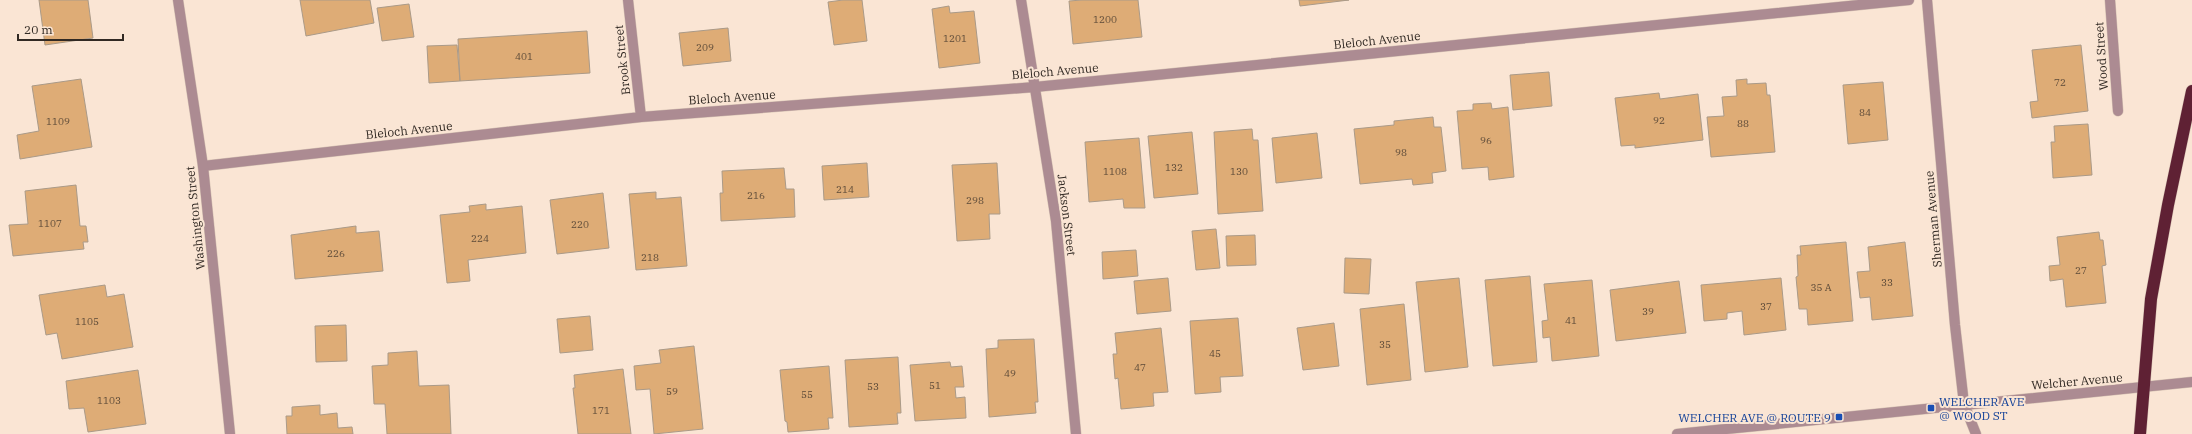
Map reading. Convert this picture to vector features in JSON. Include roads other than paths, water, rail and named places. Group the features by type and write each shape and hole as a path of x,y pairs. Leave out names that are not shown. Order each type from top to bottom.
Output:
{"highway":[{"path":"2140,434 2152,299 2168,205 2192,91"}],"street":[{"name":"Washington Street","path":"178,0 203,166 230,434"},
{"name":"Brook Street","path":"628,0 641,117"},
{"name":"Jackson Street","path":"1021,0 1056,221 1076,434"},
{"name":"Bleloch Avenue","path":"203,166 641,117 1035,86 1909,0"},
{"name":"Sherman Avenue","path":"1926,0 1955,325 1964,404 1976,434"},
{"name":"Wood Street","path":"2110,0 2118,111"},
{"name":"Welcher Avenue","path":"1677,434 2192,382"}],"place":[{"name":"WELCHER AVE @ WOOD ST","path":"1931,408"},
{"name":"WELCHER AVE @ ROUTE 9","path":"1839,417"}]}
